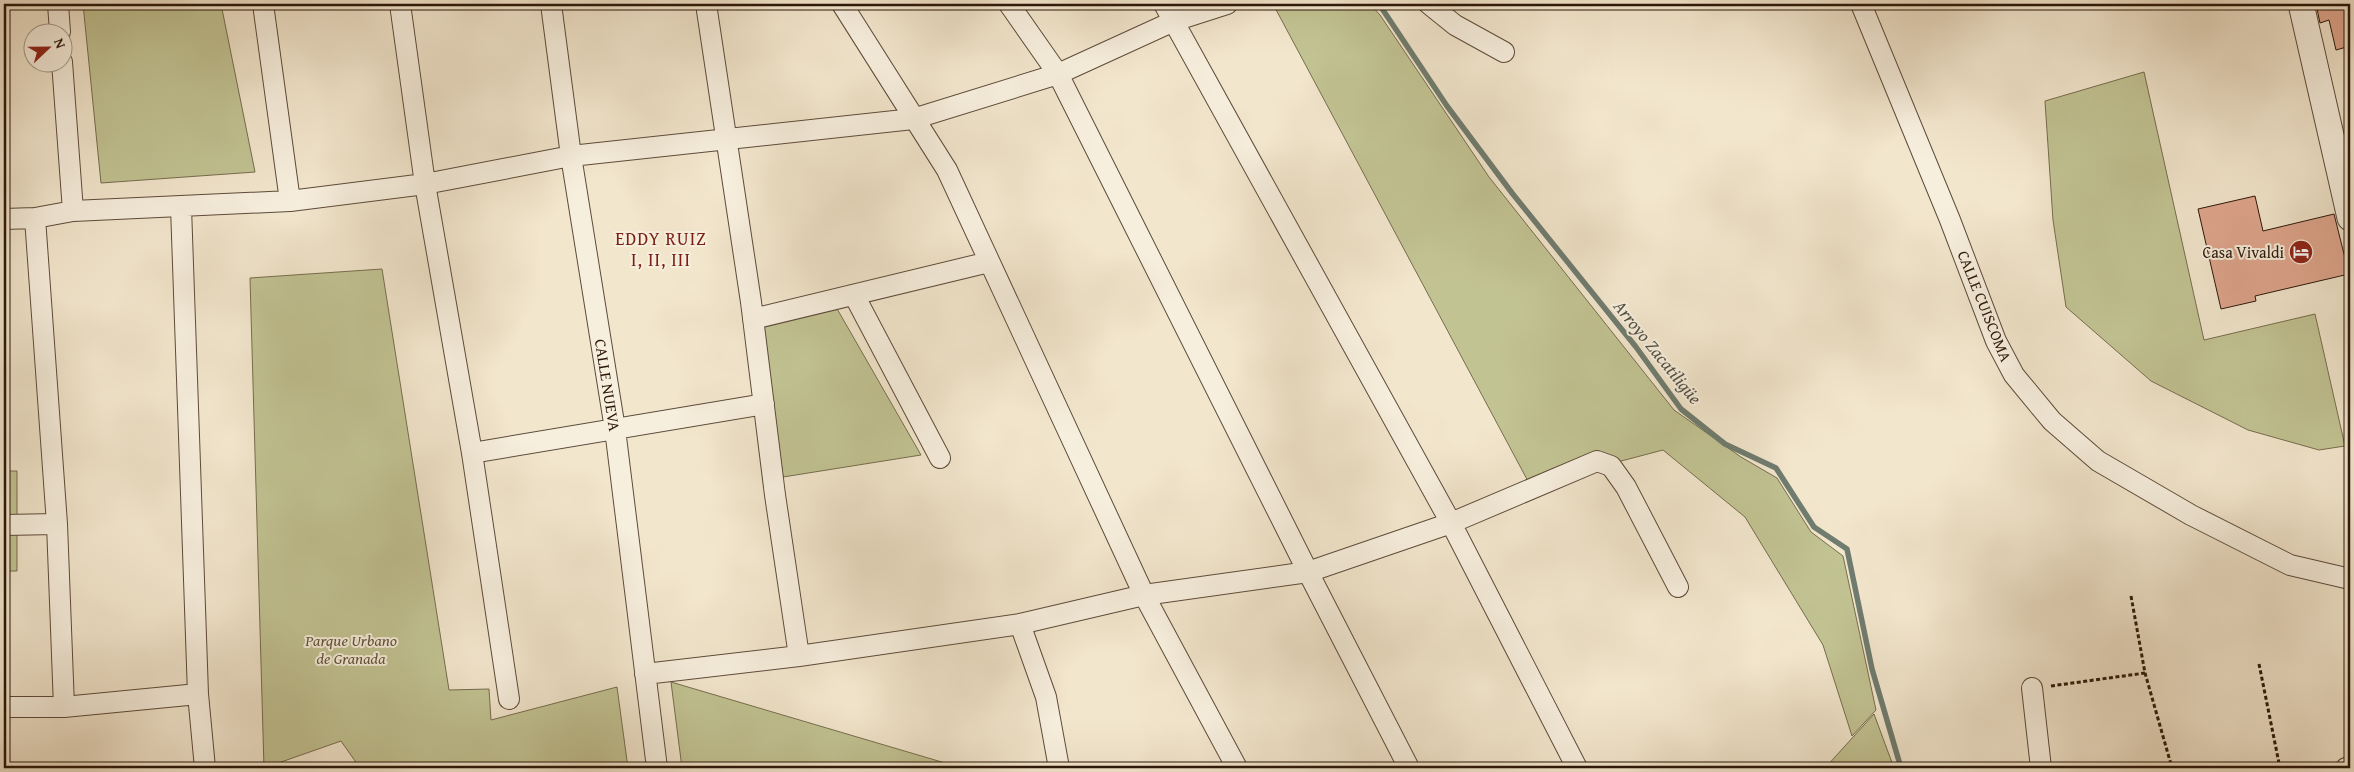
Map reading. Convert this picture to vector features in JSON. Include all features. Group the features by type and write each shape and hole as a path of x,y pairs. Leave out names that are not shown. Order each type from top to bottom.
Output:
{"street":[{"path":"58,4 59,22"},
{"path":"263,4 290,201"},
{"path":"400,4 425,184 472,453 509,699"},
{"name":"CALLE NUEVA","path":"551,4 571,156 615,429 657,768"},
{"path":"706,4 753,319 799,656"},
{"path":"842,4 947,170 1144,595 1237,768"},
{"path":"1009,4 1058,74 1308,572 1409,768"},
{"path":"1164,4 1451,523 1577,768"},
{"path":"4,219 35,218 73,211 290,201 425,184 571,156 913,119 1058,74 1174,21 1227,4"},
{"path":"1429,4 1455,26 1504,52"},
{"name":"CALLE CUISCOMA","path":"1861,4 1950,220 1996,341 2014,374 2052,421 2098,461 2191,515 2290,565 2350,579"},
{"path":"2301,4 2350,218"},
{"path":"63,72 73,211"},
{"path":"181,207 198,694 205,768"},
{"path":"35,218 57,524 64,707"},
{"path":"753,319 989,262"},
{"path":"854,295 940,458"},
{"path":"472,453 764,404"},
{"path":"645,674 799,656 1020,624 1144,595 1308,572 1451,523 1597,462 1611,466 1626,487 1678,587"},
{"path":"4,525 57,524"},
{"path":"1020,624 1046,697 1059,768"},
{"path":"2032,688 2041,768"},
{"path":"4,707 64,707 198,694"}],"path":[{"path":"2131,596 2145,674 2172,768"},
{"path":"2259,664 2280,768"},
{"path":"2032,688 2145,674"}],"green space":[{"path":"83,4 221,4 255,172 101,183"},
{"path":"1273,4 1370,4 1380,15 1489,177 1674,410 1741,457 1777,478 1811,532 1843,556 1876,710 1852,736 1823,645 1745,517 1663,450 1530,485"},
{"path":"2144,72 2204,340 2315,314 2345,446 2319,450 2248,430 2151,381 2066,307 2053,220 2045,101"},
{"name":"Parque Urbano de Granada","path":"382,269 449,690 489,689 491,720 617,687 628,768 360,768 341,741 264,768 250,278"},
{"path":"836,307 921,455 783,477 763,326"},
{"path":"4,471 17,471 17,571 4,571"},
{"path":"671,682 962,768 682,768"},
{"path":"1874,714 1894,768 1825,768"}],"building":[{"path":"2316,4 2350,4 2350,46 2336,50 2329,20 2320,23"},
{"name":"Casa Vivaldi","path":"2255,196 2263,231 2334,214 2349,274 2255,296 2256,301 2221,309 2198,209"}],"waterway":[{"name":"Arroyo Zacatiligüe","path":"1379,4 1447,106 1512,193 1636,347 1681,409 1725,444 1776,468 1814,527 1847,549 1872,669 1901,768"}],"place":[{"name":"Casa Vivaldi","path":"2301,252"}],"district":[{"name":"EDDY RUIZ I, II, III","path":"661,248"}]}
